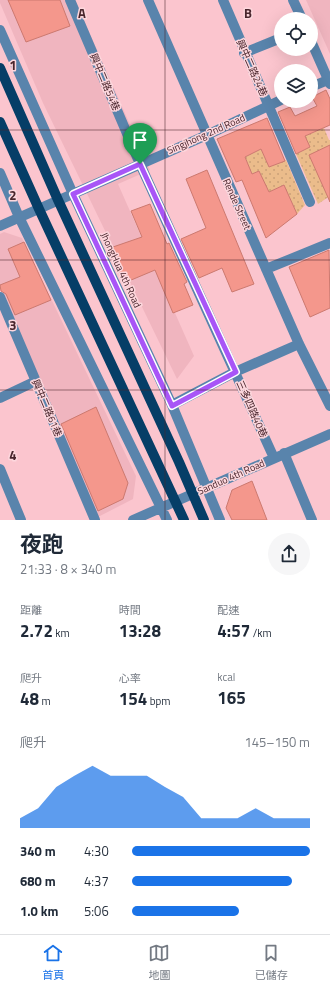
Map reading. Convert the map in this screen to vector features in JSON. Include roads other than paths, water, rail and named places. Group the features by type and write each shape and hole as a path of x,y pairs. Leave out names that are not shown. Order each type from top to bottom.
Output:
{"main road":[{"path":"0,68 58,200 179,462 204,520"},
{"path":"0,122 184,520"}],"street":[{"name":"興中二路54巷","path":"70,0 140,164"},
{"name":"Rende Street","path":"148,0 299,344 330,406"},
{"name":"興中二路24巷","path":"223,0 244,52 310,202"},
{"path":"293,0 299,12"},
{"name":"JhongHua 4th Road","path":"0,30 73,194 172,406 220,520"},
{"path":"244,52 274,41"},
{"path":"318,56 329,81 318,85"},
{"name":"Singjhong 2nd Road","path":"0,226 207,135 274,103"},
{"name":"三多四路40巷","path":"140,164 274,458"},
{"path":"0,173 19,217 167,520"},
{"path":"266,269 330,243"},
{"name":"興中二路61巷","path":"0,297 3,313 36,381 95,520"},
{"path":"172,406 236,372 299,344"},
{"path":"0,398 36,381"},
{"name":"Sanduo 4th Road","path":"133,520 330,434"},
{"path":"284,453 312,520"},
{"path":"0,469 21,520"}]}
